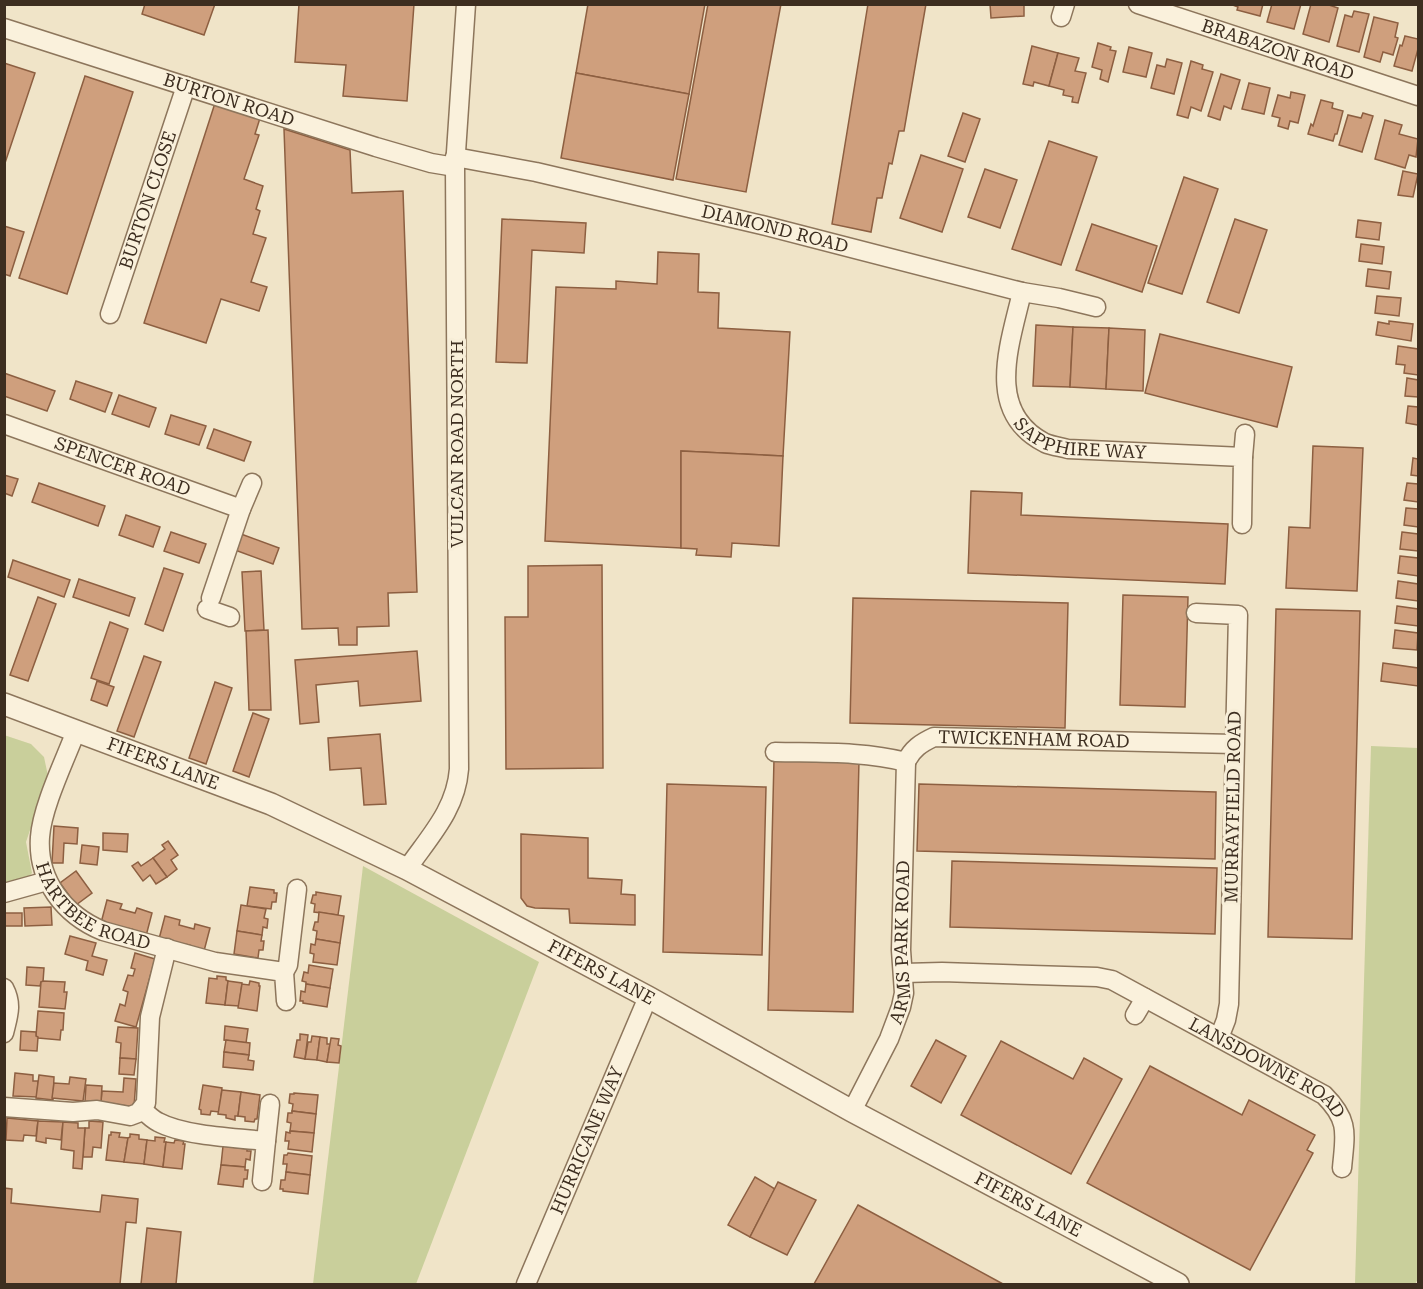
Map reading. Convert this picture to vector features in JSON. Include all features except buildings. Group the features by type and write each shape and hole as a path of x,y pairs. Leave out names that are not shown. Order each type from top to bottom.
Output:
{"street":[{"name":"VULCAN ROAD NORTH","path":"407,869 453,801 459,769 455,162 466,4"},
{"name":"BRABAZON ROAD","path":"1138,4 1419,96"},
{"name":"BURTON ROAD","path":"4,28 376,147 431,163 455,162"},
{"name":"BURTON CLOSE","path":"110,314 186,86"},
{"name":"DIAMOND ROAD","path":"455,162 516,168 762,225 1022,292 1059,297 1096,307"},
{"name":"SAPPHIRE WAY","path":"1022,292 1007,354 1005,383 1010,408 1025,429 1046,444 1068,449 1243,457"},
{"name":"SPENCER ROAD","path":"4,424 241,509"},
{"path":"1242,524 1245,434"},
{"path":"230,617 209,604 252,483"},
{"name":"MURRAYFIELD ROAD","path":"1196,613 1238,615 1229,1004 1219,1038"},
{"name":"FIFERS LANE","path":"4,704 271,804 407,869 648,997 852,1111 1178,1284"},
{"name":"HARTBEE ROAD","path":"76,731 44,817 40,838 42,865 47,881 57,897 73,915 103,931 215,962 284,972"},
{"name":"TWICKENHAM ROAD","path":"906,762 910,752 934,737 1234,744"},
{"path":"775,752 869,755 906,762"},
{"name":"ARMS PARK ROAD","path":"852,1111 890,1039 902,1007 904,973 901,950 906,762"},
{"path":"4,893 47,881"},
{"path":"286,1001 284,972 288,965 297,889"},
{"path":"4,1107 73,1112 97,1110 130,1116 142,1110 146,1104 152,1003 166,948"},
{"name":"LANSDOWNE ROAD","path":"904,973 1097,977 1112,980 1324,1095 1336,1107 1345,1126 1342,1168"},
{"path":"4,988 10,998 10,1013 4,1033"},
{"name":"HURRICANE WAY","path":"526,1284 648,997"},
{"path":"1135,1015 1144,998"},
{"path":"262,1181 270,1104"},
{"path":"142,1110 156,1121 171,1127 221,1137 266,1141"}],"green space":[{"path":"4,735 31,744 44,757 48,776 26,842 32,873 24,882 4,887"},
{"path":"1371,746 1418,748 1418,1279 1415,1284 1355,1284"},
{"path":"363,866 539,962 416,1284 313,1284"}]}
